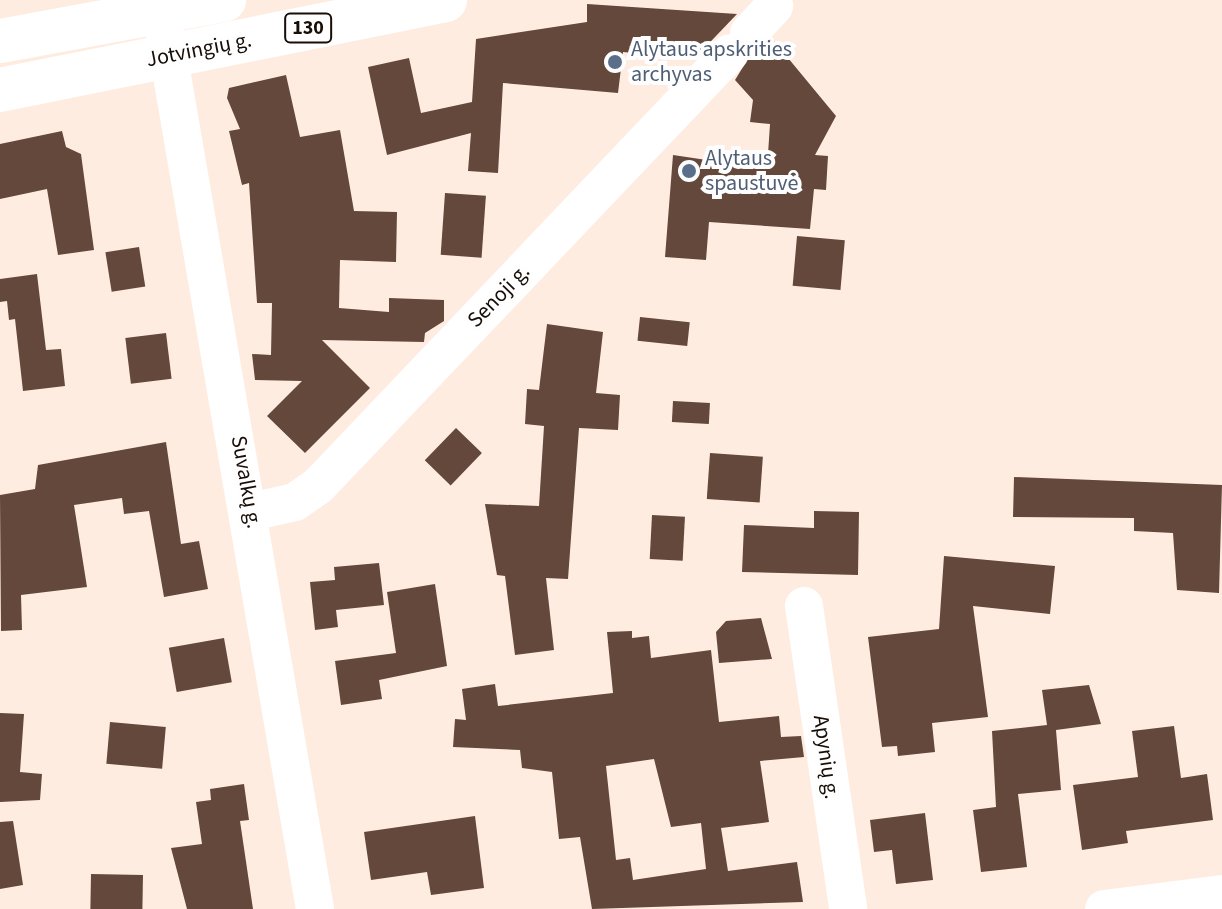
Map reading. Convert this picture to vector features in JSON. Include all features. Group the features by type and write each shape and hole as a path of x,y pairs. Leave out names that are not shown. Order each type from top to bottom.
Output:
{"main road":[{"name":"Jotvingių g.","path":"0,41 160,6 224,0"},
{"name":"Jotvingių g.","path":"0,90 445,0"}],"street":[{"name":"Suvalkų g.","path":"160,6 251,512 315,909"},
{"name":"Senoji g.","path":"251,512 295,502 319,485 751,31"},
{"name":"Apynių g.","path":"804,606 848,909"},
{"path":"1114,908 1221,888"}],"building":[{"path":"587,4 737,14 694,59 623,52 618,93 503,83 498,173 468,171 471,133 387,155 368,67 409,58 421,113 472,102 476,39 587,22"},
{"path":"774,41 836,116 815,155 828,156 826,190 814,189 810,229 709,222 706,260 665,257 673,155 767,169 770,124 750,122 753,100 735,80 751,54"},
{"path":"286,75 300,137 340,130 354,211 397,212 396,262 340,260 339,308 389,312 389,298 444,300 444,321 425,333 424,342 322,340 370,388 305,453 267,416 302,381 255,380 252,354 271,355 272,303 257,303 249,183 242,185 229,131 240,129 227,98 229,88"},
{"path":"62,131 66,147 81,154 94,250 58,255 47,189 0,199 0,144"},
{"path":"445,193 486,196 482,258 441,255"},
{"path":"797,236 845,240 840,290 793,286"},
{"path":"139,247 145,287 112,292 105,252"},
{"path":"37,274 46,350 61,349 65,386 23,391 15,319 9,320 7,301 0,302 0,279"},
{"path":"640,317 690,322 687,346 637,341"},
{"path":"547,324 603,332 596,393 620,395 618,430 579,428 568,579 546,578 554,650 515,655 505,576 497,575 485,504 539,506 544,426 525,424 527,389 539,390"},
{"path":"166,333 172,379 131,384 125,338"},
{"path":"673,401 710,403 709,424 672,422"},
{"path":"456,428 482,453 451,485 425,460"},
{"path":"166,442 181,544 199,541 208,589 164,597 149,511 124,514 122,498 74,505 87,587 21,595 22,630 1,631 0,495 35,489 38,465"},
{"path":"710,453 763,457 760,503 707,499"},
{"path":"1014,477 1222,485 1219,593 1177,590 1173,533 1134,531 1134,518 1013,517"},
{"path":"814,511 859,512 858,575 742,572 744,525 814,528"},
{"path":"652,515 685,517 683,561 650,559"},
{"path":"944,556 1055,566 1050,614 973,606 988,717 932,723 935,752 898,756 897,746 882,747 868,637 939,629"},
{"path":"379,563 384,605 336,610 338,627 315,630 310,582 335,580 334,567"},
{"path":"435,584 447,666 379,680 382,699 341,705 335,661 396,653 387,592"},
{"path":"761,618 772,659 719,663 716,632 726,621"},
{"path":"632,631 632,638 649,636 651,658 711,650 719,722 779,716 781,737 801,736 804,757 760,761 769,822 721,828 728,871 797,862 803,902 592,909 580,837 559,839 552,772 522,768 520,750 453,747 455,719 466,720 462,689 495,684 498,706 613,693 607,632","holes":["654,759 671,827 701,823 706,869 633,880 630,858 616,860 606,766"]},
{"path":"224,638 232,682 177,692 169,648"},
{"path":"1089,685 1101,724 1056,730 1061,790 1018,794 1027,867 981,872 973,810 996,807 992,731 1047,725 1042,690"},
{"path":"0,713 24,714 20,772 42,774 40,800 0,802"},
{"path":"110,722 166,727 162,769 106,764"},
{"path":"1174,726 1181,778 1207,774 1213,820 1126,831 1128,843 1082,850 1073,785 1138,777 1132,731"},
{"path":"244,784 249,820 240,821 253,909 187,909 171,848 202,844 196,802 211,800 210,789"},
{"path":"925,813 933,880 896,884 892,850 874,852 870,820"},
{"path":"475,816 484,888 431,895 427,872 371,880 364,832"},
{"path":"13,821 23,885 0,889 0,822"},
{"path":"91,874 143,875 142,909 90,909"}],"place":[{"name":"Alytaus apskrities archyvas","path":"615,62"},
{"name":"Alytaus spaustuvė","path":"689,171"}]}
